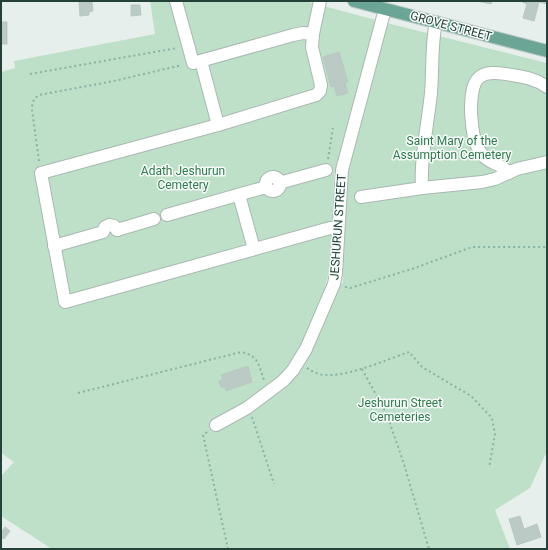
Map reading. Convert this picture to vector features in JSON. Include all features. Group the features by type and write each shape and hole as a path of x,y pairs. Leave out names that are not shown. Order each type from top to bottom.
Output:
{"main road":[{"name":"GROVE STREET","path":"354,1 547,51"}],"street":[{"path":"176,1 188,46 197,62 218,125"},
{"path":"320,1 313,34 312,47 321,85 319,93 312,97 218,125 41,173 65,302 330,228 338,229"},
{"name":"JESHURUN STREET","path":"216,425 247,408 288,376 300,360 334,284 336,274 342,170 385,9"},
{"path":"422,188 422,174 431,92 433,42 436,22"},
{"path":"197,62 293,35 303,33 313,34"},
{"path":"509,173 504,168 485,158 475,142 471,110 472,90 474,83 482,75 493,72 531,79 547,86"},
{"path":"361,198 422,188 482,182 547,162"},
{"path":"54,246 104,232 111,237 116,234 117,230 154,219 158,223 163,223 166,221 167,215 266,187 267,180 271,177 276,178 279,183 326,170"},
{"path":"239,195 254,249"}],"path":[{"path":"30,74 188,46"},
{"path":"41,173 32,110 32,104 35,98 39,95 114,81 197,62"},
{"path":"326,170 333,128"},
{"path":"334,284 350,288 415,268 472,246 547,247"},
{"path":"78,393 241,352 253,356 258,361 264,380 270,390"},
{"path":"300,360 309,369 319,374 331,375 362,368 409,352 422,366 471,396 492,418 495,434 489,468"},
{"path":"362,368 387,415 403,461 429,549"},
{"path":"247,408 252,416 274,484"},
{"path":"216,425 203,435 228,549"}],"green space":[{"path":"150,1 305,1 376,20 334,174 331,264 324,291 343,283 342,246 345,177 387,23 547,63 547,451 530,488 495,510 510,549 52,549 1,516 1,476 14,462 1,453 1,72 15,68 14,61 155,34"}],"building":[{"path":"79,1 92,1 93,11 89,12 89,15 80,16"},
{"path":"477,1 492,1 491,4"},
{"path":"522,1 547,1 547,4 539,2 534,21 523,18 527,4"},
{"path":"131,5 140,5 141,15 131,16"},
{"path":"1,22 7,22 7,44 1,44"},
{"path":"339,52 348,82 345,83 348,93 337,96 334,86 331,87 323,57"},
{"path":"248,366 252,382 226,391 225,387 221,387 219,382 223,379 221,375"},
{"path":"520,516 524,529 537,524 541,537 517,545 509,519"},
{"path":"5,527 10,531 4,539 1,537 1,533"}],"park label":[{"name":"Saint Mary of the Assumption Cemetery","path":"452,148"},
{"name":"Adath Jeshurun Cemetery","path":"183,178"},
{"name":"Jeshurun Street Cemeteries","path":"400,410"}]}
